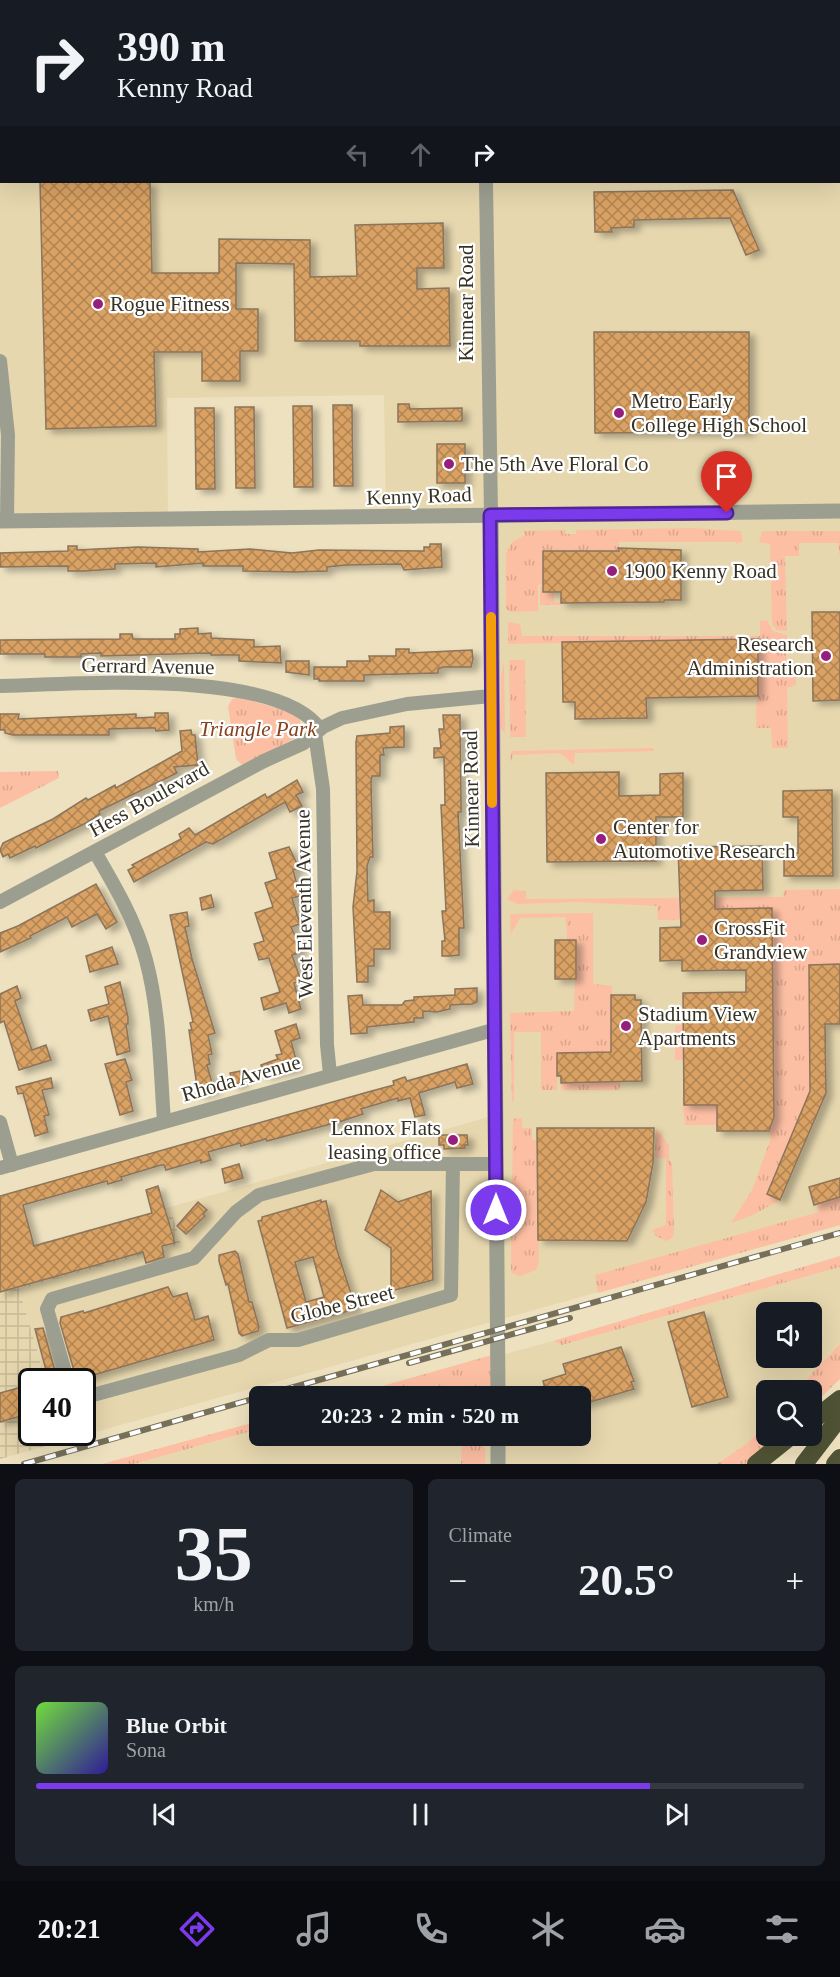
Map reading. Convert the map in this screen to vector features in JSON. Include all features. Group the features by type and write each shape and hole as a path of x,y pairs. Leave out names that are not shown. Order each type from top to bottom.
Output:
{"highway":[{"path":"822,1413 840,1400"},
{"path":"804,1464 840,1418"},
{"path":"756,1464 778,1446"},
{"path":"835,1464 840,1458"}],"street":[{"name":"Kinnear Road","path":"486,183 498,1386"},
{"path":"0,361 8,435 4,521"},
{"name":"Kenny Road","path":"4,521 840,511"},
{"name":"Gerrard Avenue","path":"0,686 205,684 259,696 300,711 312,718 317,731"},
{"name":"Hess Boulevard","path":"0,902 264,760 304,742 317,731 342,718 390,707 491,696"},
{"name":"West Eleventh Avenue","path":"317,731 323,789 326,1012 330,1074"},
{"path":"94,852 136,930 146,959 155,1011 164,1121"},
{"name":"Rhoda Avenue","path":"6,1166 493,1030"},
{"path":"0,1122 6,1166"},
{"path":"64,1368 47,1309 52,1299 194,1258 236,1212 259,1195 374,1164 496,1164"},
{"name":"Globe Street","path":"96,1394 239,1355 269,1340 298,1340 451,1295 453,1164"},
{"path":"498,1446 498,1464"}],"shaded area":[{"path":"0,183 840,183 840,1225 261,1386 249,1386 249,1389 96,1432 96,1368 42,1368 19,1289 181,1244 170,1207 496,1115 492,514 386,515 384,395 167,398 168,518 0,520"},
{"path":"170,1207 181,1244 19,1289 42,1368 18,1368 18,1446 46,1446 0,1459 0,1254"},
{"path":"840,1267 840,1344 822,1363 822,1302 756,1302 756,1368 817,1368 807,1380 756,1380 756,1435 717,1464 134,1464 249,1432 249,1446 591,1446 591,1386 399,1386 553,1341 562,1345"}],"green space":[{"path":"690,528 740,531 743,541 737,544 736,542 619,542 619,551 543,551 543,584 538,585 538,611 511,612 506,609 506,554 512,542 525,535 524,531 565,530 565,534 576,534 576,530"},
{"path":"840,531 840,558 838,543 799,543 799,556 785,556 787,631 777,630 772,624 770,544 759,542 762,532"},
{"path":"540,586 543,587 544,592 554,592 554,602 561,602 562,605 540,605"},
{"path":"767,620 773,631 787,635 786,670 796,672 796,685 787,688 788,748 772,748 771,728 756,728 757,639 508,644 508,622 520,624 522,636 760,636 760,621"},
{"path":"509,660 525,660 526,737 510,737"},
{"path":"504,661 505,733 500,728 501,677"},
{"name":"Triangle Park","path":"238,697 291,712 300,718 301,732 297,737 248,765 242,765 236,759 228,706 232,699"},
{"path":"654,748 654,751 575,753 574,765 560,753 513,755 510,763 511,751"},
{"path":"58,771 59,778 0,808 0,772"},
{"path":"840,889 840,964 809,965 810,1091 767,1193 780,1200 753,1215 731,1223 752,1190 771,1138 769,1131 774,1117 771,908 715,909 715,906 681,920 658,920 657,906 576,902 518,904 507,899 514,890 525,891 526,899 783,897 784,890"},
{"path":"593,913 593,984 612,986 611,1052 557,1053 557,1090 541,1090 541,1032 514,1032 514,1100 512,1102 510,1013 574,1011 576,940 567,940 566,917 520,918 511,934 510,914"},
{"path":"684,1024 684,1060 675,1060 675,1026"},
{"path":"621,1082 619,1090 562,1090 561,1083"},
{"path":"682,1097 717,1105 717,1125 685,1125"},
{"path":"522,1118 522,1128 532,1128 532,1140 537,1140 539,1262 536,1270 520,1276 512,1273 511,1268 513,1119"},
{"path":"656,1128 669,1145 669,1160 672,1163 674,1232 672,1238 666,1241 656,1236 652,1230 666,1225 666,1159 655,1157"},
{"path":"840,1197 840,1225 598,1293 595,1275 819,1212 817,1204"},
{"path":"840,1256 840,1267 562,1345 553,1341"},
{"path":"840,1344 840,1379 822,1396 822,1380 807,1380 817,1368 822,1368 822,1363"},
{"path":"492,1355 491,1386 382,1386"},
{"path":"249,1424 249,1432 134,1464 102,1464"},
{"path":"756,1435 756,1446 767,1446 746,1464 737,1464 750,1449 746,1444"},
{"path":"746,1444 750,1449 737,1464 717,1464"},
{"path":"462,1446 484,1446 485,1464 461,1464"}],"building":[{"path":"40,183 150,183 152,273 219,273 219,239 310,240 310,277 357,276 355,225 443,223 444,268 417,268 417,289 449,288 450,346 360,346 360,341 295,341 294,264 236,263 236,309 258,309 258,351 240,351 240,381 202,381 202,352 154,352 156,426 46,429"},
{"path":"733,190 759,250 746,255 730,218 634,220 634,227 611,228 612,232 595,232 594,192"},
{"path":"594,332 749,332 749,432 595,433"},
{"path":"398,404 409,404 410,409 462,408 462,421 398,422"},
{"path":"333,405 352,405 353,486 334,486"},
{"path":"293,406 312,406 313,487 294,487"},
{"path":"235,407 254,407 255,488 236,488"},
{"path":"195,408 214,408 215,489 196,489"},
{"path":"437,444 465,444 465,483 437,483"},
{"path":"430,544 441,544 442,567 404,570 401,564 346,565 327,567 327,571 296,572 243,571 243,566 203,566 203,563 156,567 156,563 115,564 115,569 85,571 68,571 68,566 0,567 0,553 68,551 68,546 77,546 77,550 138,547 198,549 198,552 250,549 292,553 319,550 424,551 424,547 430,547"},
{"name":"1900 Kenny Road","path":"618,548 681,550 681,600 561,603 561,592 543,592 543,551 619,551"},
{"name":"Research Administration","path":"812,612 840,612 840,700 813,701"},
{"path":"198,628 198,634 211,633 211,638 254,640 254,647 280,646 281,663 239,661 239,655 211,655 211,653 101,656 101,653 81,654 81,657 0,654 0,640 120,639 120,634 132,634 133,639 175,639 175,634 180,634 180,629"},
{"path":"758,639 758,696 646,698 647,718 575,719 575,702 563,702 562,642"},
{"path":"396,649 409,649 409,653 472,650 473,659 471,667 443,667 438,669 438,673 364,675 364,681 314,679 314,667 347,667 347,661 370,661 369,656 396,656"},
{"path":"286,661 309,661 309,675 286,672"},
{"path":"155,713 168,713 169,730 109,729 109,735 13,735 0,730 0,714 19,714 18,719 136,714 136,718 155,717"},
{"path":"443,715 460,715 461,812 458,812 464,928 459,928 459,955 451,956 442,956 442,941 445,941 442,911 446,911 441,805 445,805 444,757 434,758 434,748 441,748 439,729 444,729"},
{"path":"404,726 404,747 383,748 384,755 380,755 380,776 372,776 371,783 373,857 370,857 367,866 368,901 374,900 374,912 390,912 390,949 374,949 374,966 368,966 368,982 357,982 353,907 357,871 357,736 390,733 390,727"},
{"path":"191,730 192,735 195,735 198,765 174,767 177,773 99,811 100,814 86,823 36,848 35,846 10,858 8,854 3,857 0,850 3,843 53,819 86,798 88,800 115,785 116,788 182,751 180,731"},
{"name":"Center for Automotive Research","path":"619,772 619,796 660,795 660,774 683,773 683,817 656,817 656,861 547,862 546,773"},
{"path":"297,780 303,792 296,795 302,806 290,812 285,802 213,844 206,842 134,882 128,870 134,867 132,865 181,839 179,834 189,828 195,835 265,794 267,798"},
{"path":"832,790 833,876 784,876 784,854 798,853 798,817 783,817 783,791"},
{"path":"762,846 763,890 715,891 715,909 772,908 774,1117 769,1131 717,1131 717,1105 684,1105 683,993 746,992 746,970 682,971 682,960 660,961 660,928 681,927 678,847"},
{"path":"289,847 299,868 293,870 300,896 292,898 300,924 291,927 300,946 300,953 292,955 301,981 294,983 301,1009 289,1013 286,1003 264,1010 261,998 280,992 269,958 259,960 254,944 264,941 255,913 273,907 265,883 277,879 269,853"},
{"path":"96,884 117,922 106,929 97,914 72,927 67,917 30,936 31,938 0,952 0,933 18,926"},
{"path":"211,895 214,907 202,910 200,898"},
{"path":"187,912 189,926 185,927 192,959 215,1033 208,1035 212,1054 208,1055 210,1064 207,1065 214,1090 198,1094 189,1030 192,1030 190,1023 193,1022 170,915"},
{"path":"555,940 576,940 576,979 555,979"},
{"path":"112,947 118,964 90,972 86,956"},
{"path":"840,964 840,1024 825,1024 826,1093 780,1200 767,1194 810,1091 809,965"},
{"path":"120,982 128,1017 128,1024 126,1024 130,1051 117,1055 108,1016 91,1021 88,1010 109,1004 105,987"},
{"path":"17,986 21,998 15,1001 32,1050 46,1045 51,1060 19,1070 4,1021 0,1023 0,994"},
{"path":"477,988 477,1002 472,1004 450,1005 450,1009 437,1012 423,1011 423,1018 414,1018 414,1022 367,1027 367,1033 351,1034 348,996 362,995 363,1005 402,1005 405,1001 414,1000 414,997 455,995 455,989"},
{"name":"Stadium View Apartments","path":"611,995 635,995 635,1000 641,1000 642,1081 561,1083 561,1076 557,1076 557,1053 611,1052"},
{"path":"296,1024 300,1038 291,1041 298,1067 264,1075 261,1065 278,1059 276,1055 282,1054 275,1031"},
{"path":"125,1059 132,1080 126,1082 133,1111 120,1115 105,1064"},
{"path":"467,1064 473,1084 457,1088 455,1082 419,1093 425,1115 415,1117 410,1098 398,1101 398,1098 361,1109 363,1114 342,1121 267,1141 266,1139 241,1146 240,1143 208,1152 211,1160 201,1163 201,1160 166,1170 164,1165 161,1165 121,1177 122,1180 108,1184 107,1181 23,1205 34,1246 152,1213 146,1190 158,1186 175,1243 162,1246 164,1257 146,1263 143,1252 0,1292 0,1196 394,1085 393,1081 405,1077 407,1081"},
{"path":"240,1071 243,1082 233,1085 230,1073"},
{"path":"51,1078 53,1088 42,1090 49,1115 44,1116 48,1132 35,1136 23,1093 18,1094 16,1087"},
{"path":"537,1128 654,1128 653,1163 646,1202 627,1241 538,1240"},
{"name":"Lennox Flats leasing office","path":"439,1135 467,1135 468,1145 464,1145 465,1148 444,1149 444,1145 439,1145"},
{"path":"239,1164 243,1178 225,1183 222,1169"},
{"path":"840,1178 840,1197 814,1205 809,1187"},
{"path":"381,1190 398,1202 431,1191 433,1280 391,1291 391,1248 365,1230"},
{"path":"321,1200 321,1202 326,1201 337,1250 356,1309 287,1328 258,1221 262,1220 262,1217","holes":["313,1257 324,1297 306,1302 295,1262"]},
{"path":"198,1202 207,1210 203,1214 205,1216 186,1234 177,1226"},
{"path":"235,1251 238,1254 249,1302 252,1302 259,1327 258,1331 242,1336 239,1333 228,1284 226,1285 219,1261 219,1255"},
{"path":"168,1287 173,1297 187,1293 195,1320 208,1316 214,1340 96,1374 96,1368 73,1368 60,1323 61,1317 83,1311 84,1313"},
{"path":"704,1312 728,1397 692,1407 668,1322"},
{"path":"43,1328 54,1368 45,1368 35,1329"},
{"path":"621,1347 634,1381 631,1382 634,1389 591,1402 591,1386 544,1386 543,1381 566,1374 563,1364"},
{"path":"18,1388 18,1417 0,1422 0,1393"}],"railway":[{"path":"297,1386 840,1233"},
{"path":"409,1363 570,1318"},
{"path":"24,1464 249,1400"}],"slow traffic":[{"path":"491,617 492,803"}],"place":[{"name":"Rogue Fitness","path":"98,304"},
{"name":"Metro Early College High School","path":"619,413"},
{"name":"The 5th Ave Floral Co","path":"449,464"},
{"name":"1900 Kenny Road","path":"612,571"},
{"name":"Research Administration","path":"826,656"},
{"name":"Center for Automotive Research","path":"601,839"},
{"name":"CrossFit Grandview","path":"702,940"},
{"name":"Stadium View Apartments","path":"626,1026"},
{"name":"Lennox Flats leasing office","path":"453,1140"}],"route":[{"path":"496,1210 490,515 727,513"}]}
